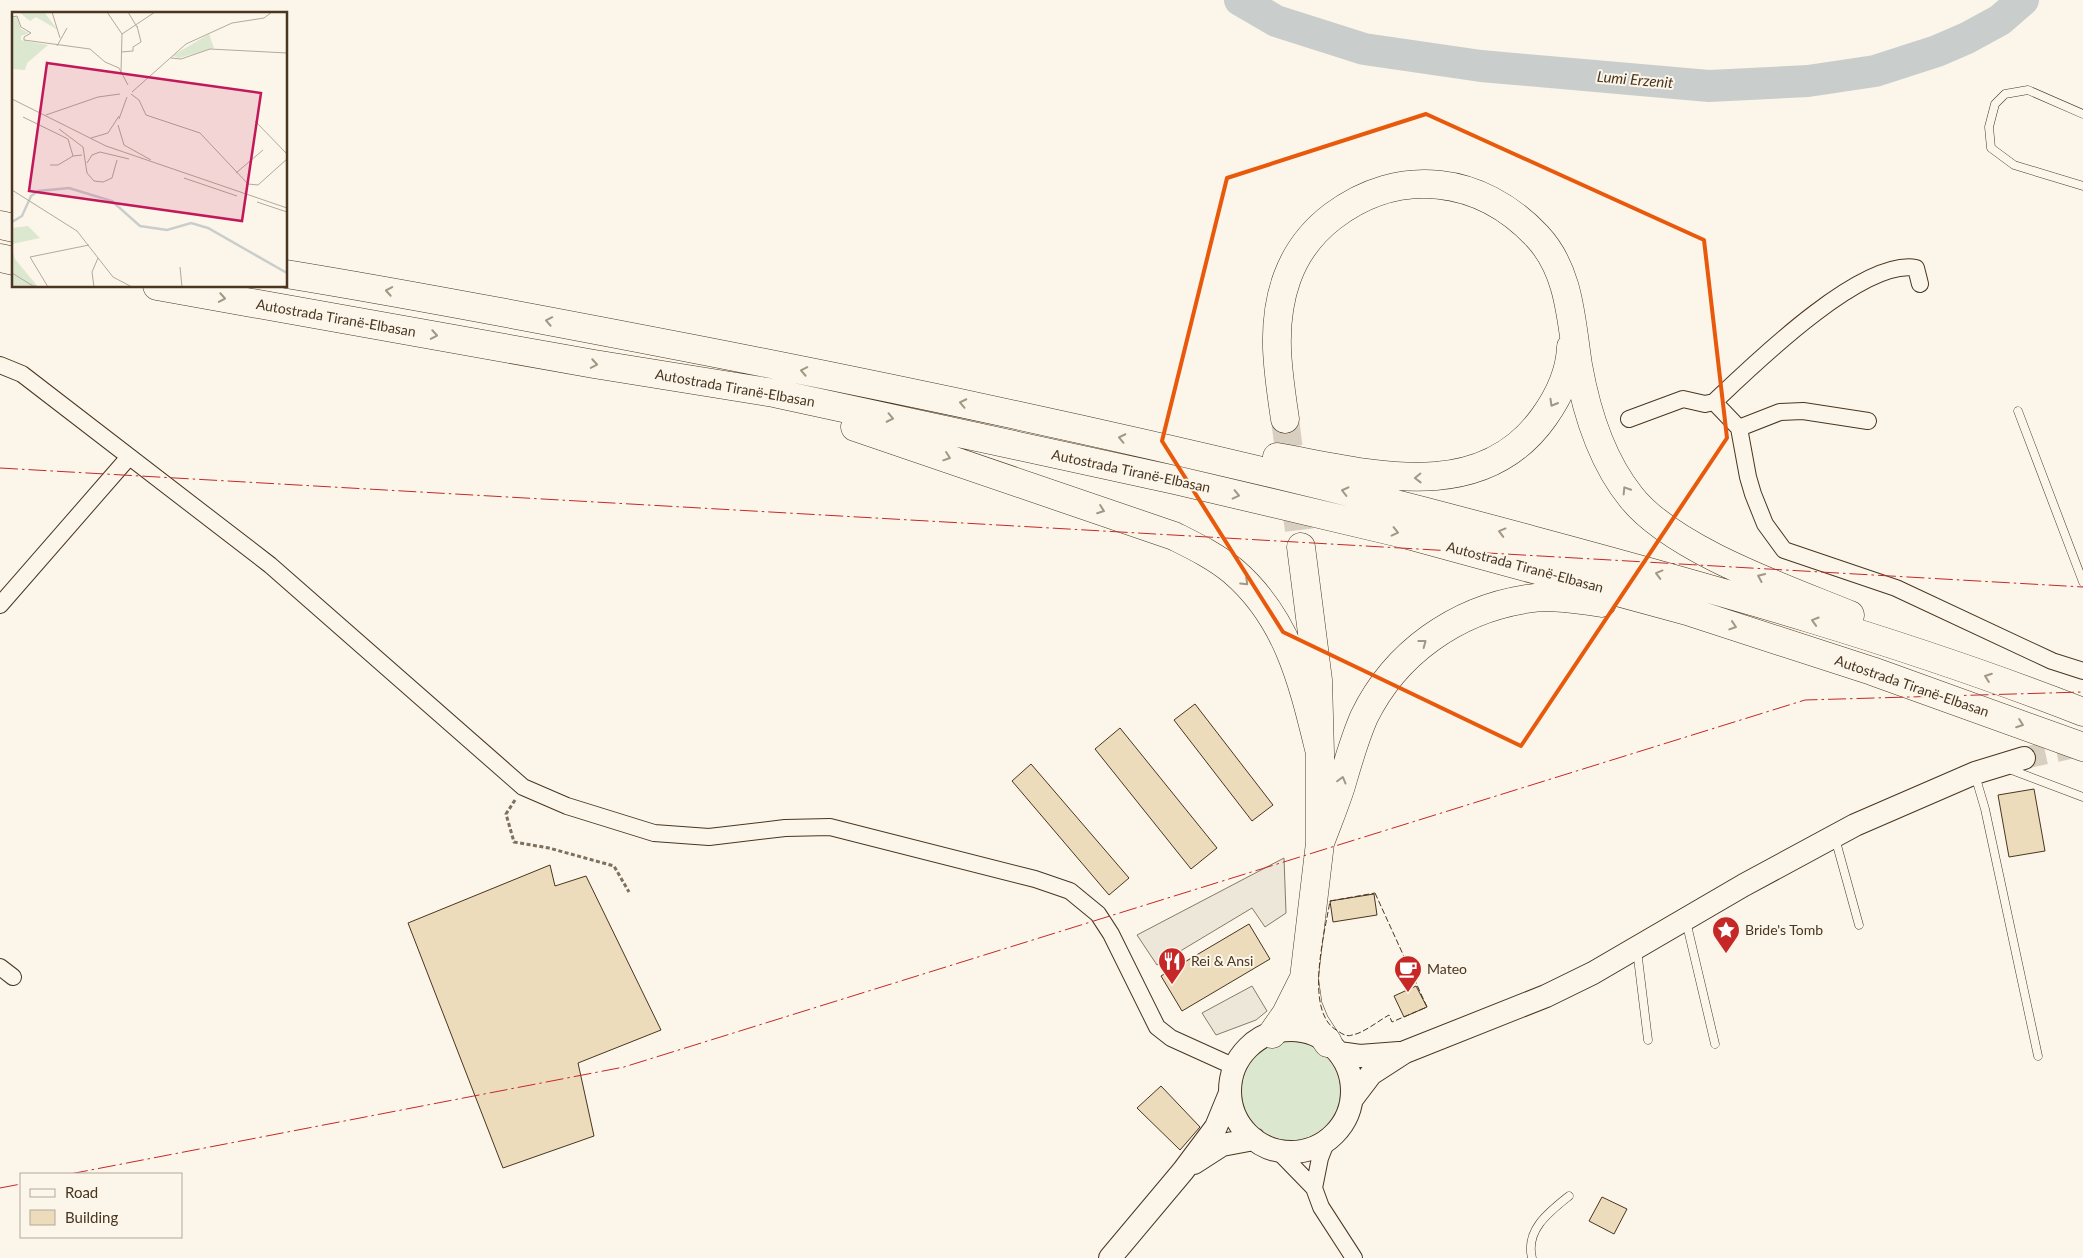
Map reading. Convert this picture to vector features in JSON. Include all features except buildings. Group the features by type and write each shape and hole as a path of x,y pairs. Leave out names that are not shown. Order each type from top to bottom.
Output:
{"highway":[{"path":"1285,419 1277,365 1277,324 1280,302 1293,264 1308,240 1325,223 1363,197 1385,189 1408,184 1450,186 1479,194 1509,210 1539,238 1548,251 1565,287 1584,392 1593,420 1614,471 1631,497 1668,530 1710,554 1865,621 1878,640"},
{"name":"Autostrada Tiranë-Elbasan","path":"288,274 402,293 802,370 1170,448 1412,507 1695,584 1878,640 2083,712"},
{"name":"Autostrada Tiranë-Elbasan","path":"168,288 603,366 774,393 1175,480 1398,533 1687,611 1872,671 2083,747"},
{"path":"1170,448 1190,440 1359,471 1408,478 1438,477 1473,469 1503,455 1528,438 1551,407 1568,367 1572,323"},
{"path":"774,393 790,412 837,422 885,436 1174,536 1206,552 1232,570 1254,591 1287,640 1301,676 1320,753"},
{"path":"1301,547 1318,680 1320,753 1320,843 1304,978 1308,1006 1315,1023 1334,1048"},
{"path":"1320,843 1341,786 1349,755 1372,701 1401,663 1439,631 1461,618 1526,599 1575,598 1603,603 1669,621 1687,611"},
{"path":"1272,1034 1286,1014 1304,978"}],"main road":[{"path":"1230,1093 1237,1119 1254,1139 1278,1151 1305,1151 1327,1140 1344,1122 1352,1099 1371,1074 1405,1052 1546,996 1637,948 1835,836 1916,797 1975,773 2024,758"},
{"path":"1110,1258 1183,1171 1216,1126 1230,1093 1235,1067 1251,1046 1272,1034 1297,1031 1309,1033 1334,1048 1360,1056 1405,1052"},
{"path":"1334,1048 1350,1075 1352,1099"},
{"path":"1183,1171 1222,1145 1254,1139"}],"street":[{"path":"1629,419 1683,399 1705,404 1714,402 1764,354 1839,296 1882,272 1905,266 1916,268 1920,284"},
{"path":"0,365 22,374 270,565 523,787 567,806 654,833 708,836 785,828 830,827 1025,877 1070,892 1098,914 1111,934 1157,1026 1171,1038 1235,1067"},
{"path":"1714,402 1739,428 1753,494 1765,524 1784,550 1896,588 2052,660 2083,671"},
{"path":"1739,428 1780,412 1803,412 1868,421"},
{"path":"0,605 129,457"},
{"path":"0,967 14,977"},
{"path":"1314,1188 1320,1158 1327,1140"},
{"path":"1278,1151 1314,1188 1321,1207 1354,1258"}],"lane":[{"path":"2083,114 2028,90 2006,94 1994,104 1989,127 1991,148 2014,165 2083,186"},
{"path":"2018,411 2083,582"},
{"path":"2000,766 2083,797"},
{"path":"1975,773 1985,808 2038,1056"},
{"path":"1835,836 1859,925"},
{"path":"1686,920 1715,1044"},
{"path":"1637,948 1648,1040"},
{"path":"1532,1258 1530,1248 1532,1235 1543,1218 1569,1196"}],"path":[{"path":"523,787 506,814 514,842 549,848 614,866 629,892"}],"highlighted area":[{"path":"1426,114 1704,240 1727,438 1521,746 1283,632 1162,441 1227,178"}],"green space":[{"path":"1291,1041 1310,1045 1326,1056 1337,1072 1341,1091 1337,1110 1326,1126 1310,1137 1291,1141 1272,1137 1256,1126 1245,1110 1241,1091 1245,1072 1256,1056 1272,1045"}],"shaded area":[{"path":"1284,858 1286,913 1265,927 1252,908 1157,965 1137,935"},
{"path":"1252,986 1267,1011 1256,1020 1216,1035 1202,1013"}],"waterway":[{"name":"Lumi Erzenit","path":"1240,0 1276,21 1364,49 1481,66 1709,86 1808,81 1875,71 1937,51 1967,38 2000,20 2023,0"}],"tunnel":[{"path":"1285,419 1301,547"},
{"path":"2024,758 2083,745"}],"fence":[{"path":"1375,893 1427,1007 1392,1022 1389,1015 1361,1032 1350,1036 1338,1031 1327,1022 1321,1007 1319,990 1321,951 1330,901 1375,893"}],"power":[{"path":"0,468 2083,587"},
{"path":"75,1173 624,1067 1805,700 2083,692"},
{"path":"0,1188 20,1184"}],"place":[{"name":"Bride's Tomb","path":"1726,954"},
{"name":"Rei & Ansi","path":"1172,985"},
{"name":"Mateo","path":"1408,993"}]}
